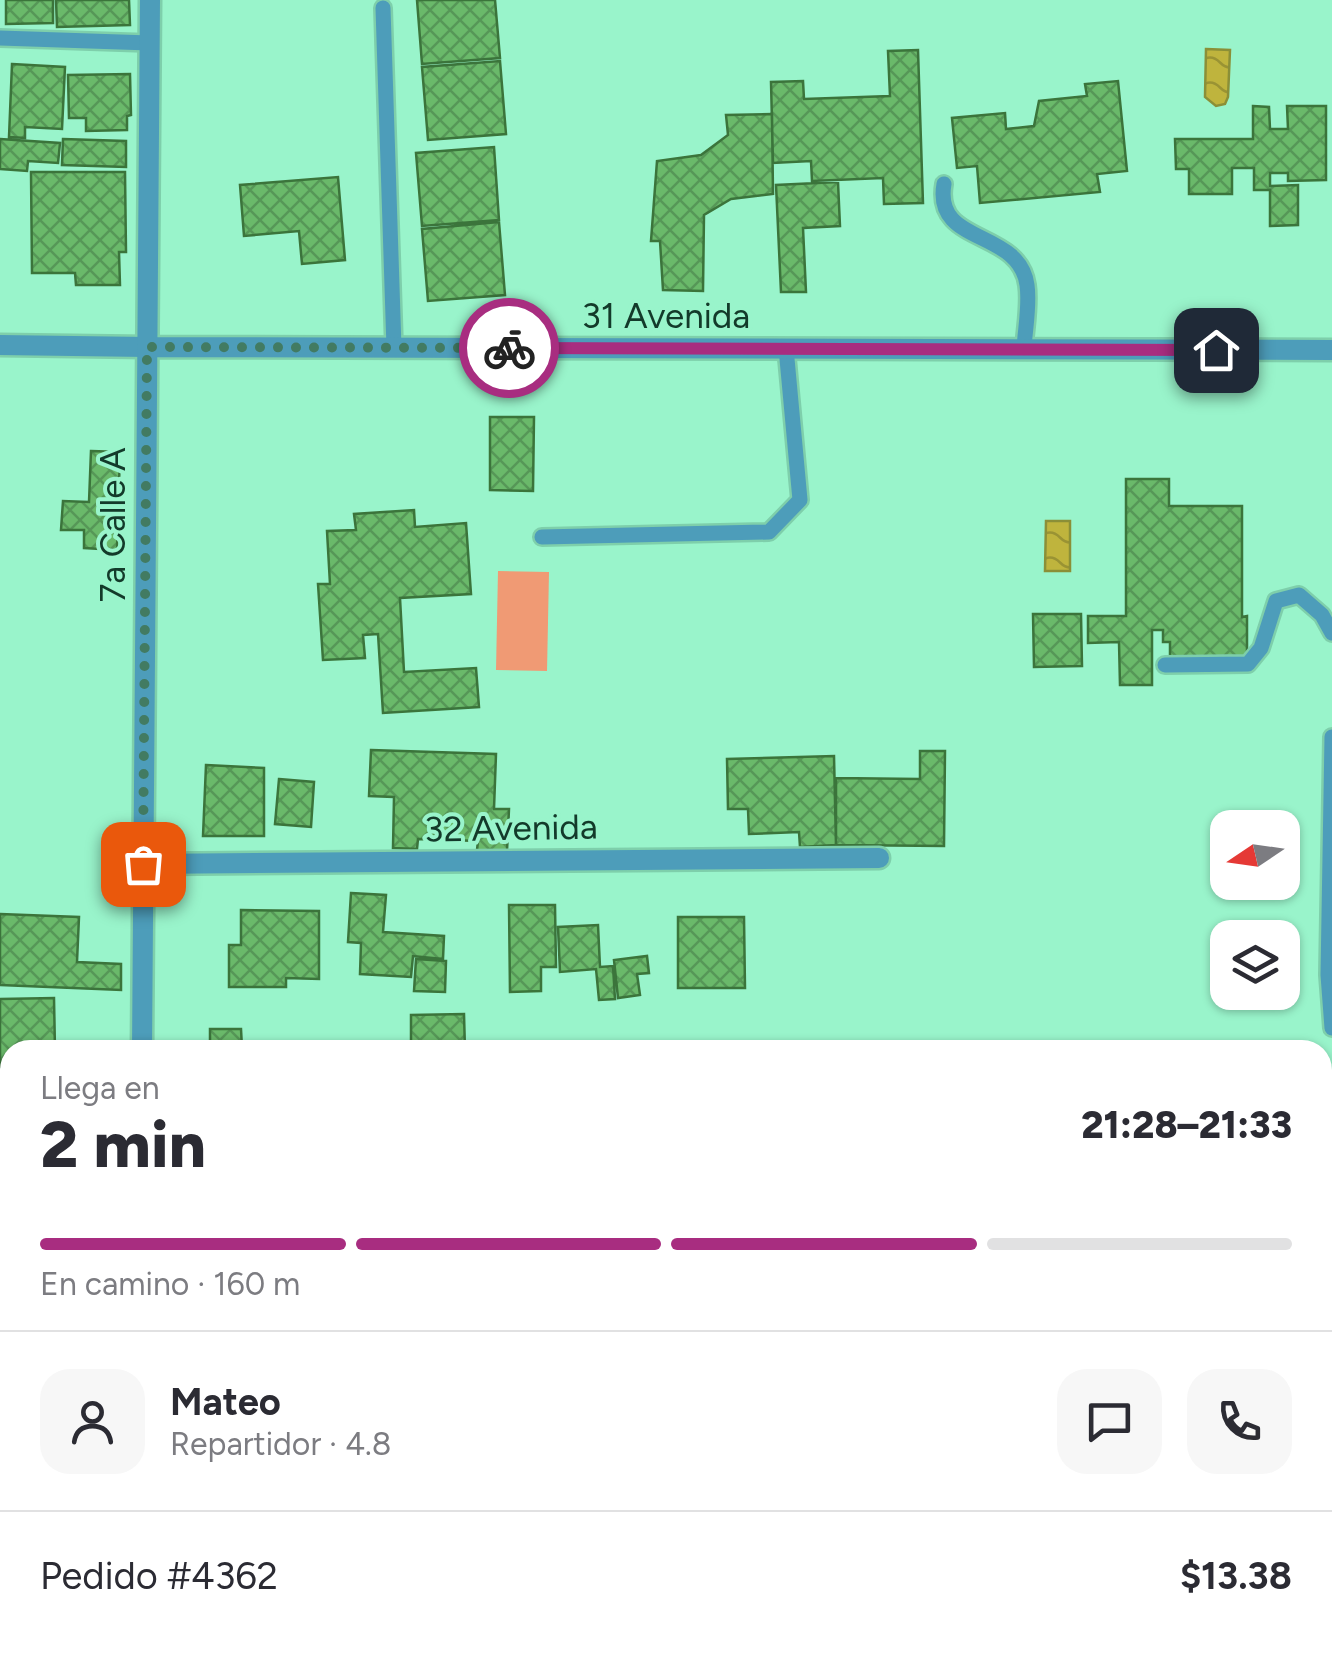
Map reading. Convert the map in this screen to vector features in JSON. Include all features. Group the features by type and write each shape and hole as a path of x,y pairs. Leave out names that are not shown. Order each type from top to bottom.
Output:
{"street":[{"name":"7a Calle A","path":"142,1040 150,0"},
{"name":"31 Avenida","path":"0,345 1332,350"},
{"name":"32 Avenida","path":"143,864 879,858"}],"lane":[{"path":"383,8 394,348"},
{"path":"0,38 150,43"},
{"path":"944,184 941,202 949,219 1012,252 1028,283 1024,349"},
{"path":"542,537 769,532 800,500 786,348"},
{"path":"1165,665 1248,664 1262,648 1276,601 1299,596 1322,614 1332,633"},
{"path":"1332,737 1328,975 1332,1028"}],"shaded area":[{"path":"498,571 549,572 547,671 496,670"}],"water":[{"path":"1206,49 1230,50 1225,104 1216,106 1205,97"},
{"path":"1046,521 1070,521 1070,571 1045,571"}],"building":[{"path":"6,0 53,0 53,23 6,24"},
{"path":"56,0 129,0 130,25 57,27"},
{"path":"417,0 495,0 500,58 422,64"},
{"path":"918,50 923,203 884,204 883,178 812,181 811,161 773,163 771,82 803,81 804,99 890,96 888,51"},
{"path":"500,61 506,134 428,140 422,67"},
{"path":"12,64 65,67 62,129 25,127 25,138 9,137"},
{"path":"130,74 131,115 127,116 127,130 86,131 86,118 69,118 68,75"},
{"path":"1118,81 1127,171 1097,174 1100,192 980,203 977,166 957,168 952,118 1005,113 1006,129 1034,126 1039,101 1087,96 1085,84"},
{"path":"1253,106 1269,107 1270,129 1288,129 1287,106 1326,106 1326,180 1288,181 1288,173 1270,173 1270,186 1298,185 1298,225 1270,226 1270,190 1254,190 1254,168 1232,168 1232,194 1189,194 1189,169 1176,169 1175,139 1253,139"},
{"path":"772,114 773,194 731,199 704,215 703,291 663,290 660,241 651,241 657,161 701,155 728,135 726,115"},
{"path":"0,139 60,143 58,163 28,161 27,171 0,169"},
{"path":"63,139 126,141 126,167 62,165"},
{"path":"494,147 499,220 422,226 416,153"},
{"path":"31,172 125,172 126,252 119,252 120,285 76,285 75,273 32,273"},
{"path":"338,177 345,260 302,264 299,231 244,236 240,185"},
{"path":"838,182 840,226 803,228 806,292 781,292 776,185"},
{"path":"499,222 505,295 428,301 422,229"},
{"path":"490,417 534,417 533,491 490,490"},
{"path":"91,451 120,452 117,550 84,548 84,530 61,530 63,501 89,502"},
{"path":"1126,479 1169,479 1169,506 1242,506 1242,617 1247,616 1247,662 1170,662 1170,642 1163,642 1163,630 1152,630 1152,685 1120,685 1119,642 1088,643 1088,616 1126,616"},
{"path":"414,510 415,527 466,523 471,594 400,598 404,672 476,668 479,707 383,713 378,634 363,635 365,658 323,660 318,584 330,584 327,531 356,530 354,514"},
{"path":"1033,614 1081,614 1082,666 1034,667"},
{"path":"371,750 496,754 494,809 509,809 507,851 477,850 478,841 418,839 417,849 393,848 394,797 369,796"},
{"path":"920,751 945,751 944,846 836,845 836,778 920,779"},
{"path":"834,756 836,845 800,847 799,832 749,834 748,809 728,809 727,759"},
{"path":"206,765 264,768 264,836 203,836"},
{"path":"279,779 314,782 311,827 275,824"},
{"path":"351,893 386,895 383,932 444,936 443,959 413,956 411,977 360,974 361,943 348,942"},
{"path":"509,905 555,905 556,967 541,967 541,991 510,992"},
{"path":"241,910 319,911 319,979 286,978 286,987 229,987 229,945 241,945"},
{"path":"0,914 79,917 77,962 121,964 121,990 0,985"},
{"path":"678,917 744,917 745,988 678,988"},
{"path":"598,925 600,967 613,966 615,999 599,1000 596,969 560,972 558,927"},
{"path":"647,956 649,973 637,974 640,995 618,998 614,960"},
{"path":"416,959 446,961 445,992 414,991"},
{"path":"54,998 55,1040 0,1040 0,999"},
{"path":"464,1014 465,1040 411,1040 411,1015"},
{"path":"210,1029 241,1029 242,1040 210,1040"}],"way so far":[{"path":"143,864 147,347 509,348"}],"route":[{"path":"509,348 1216,350"}]}
